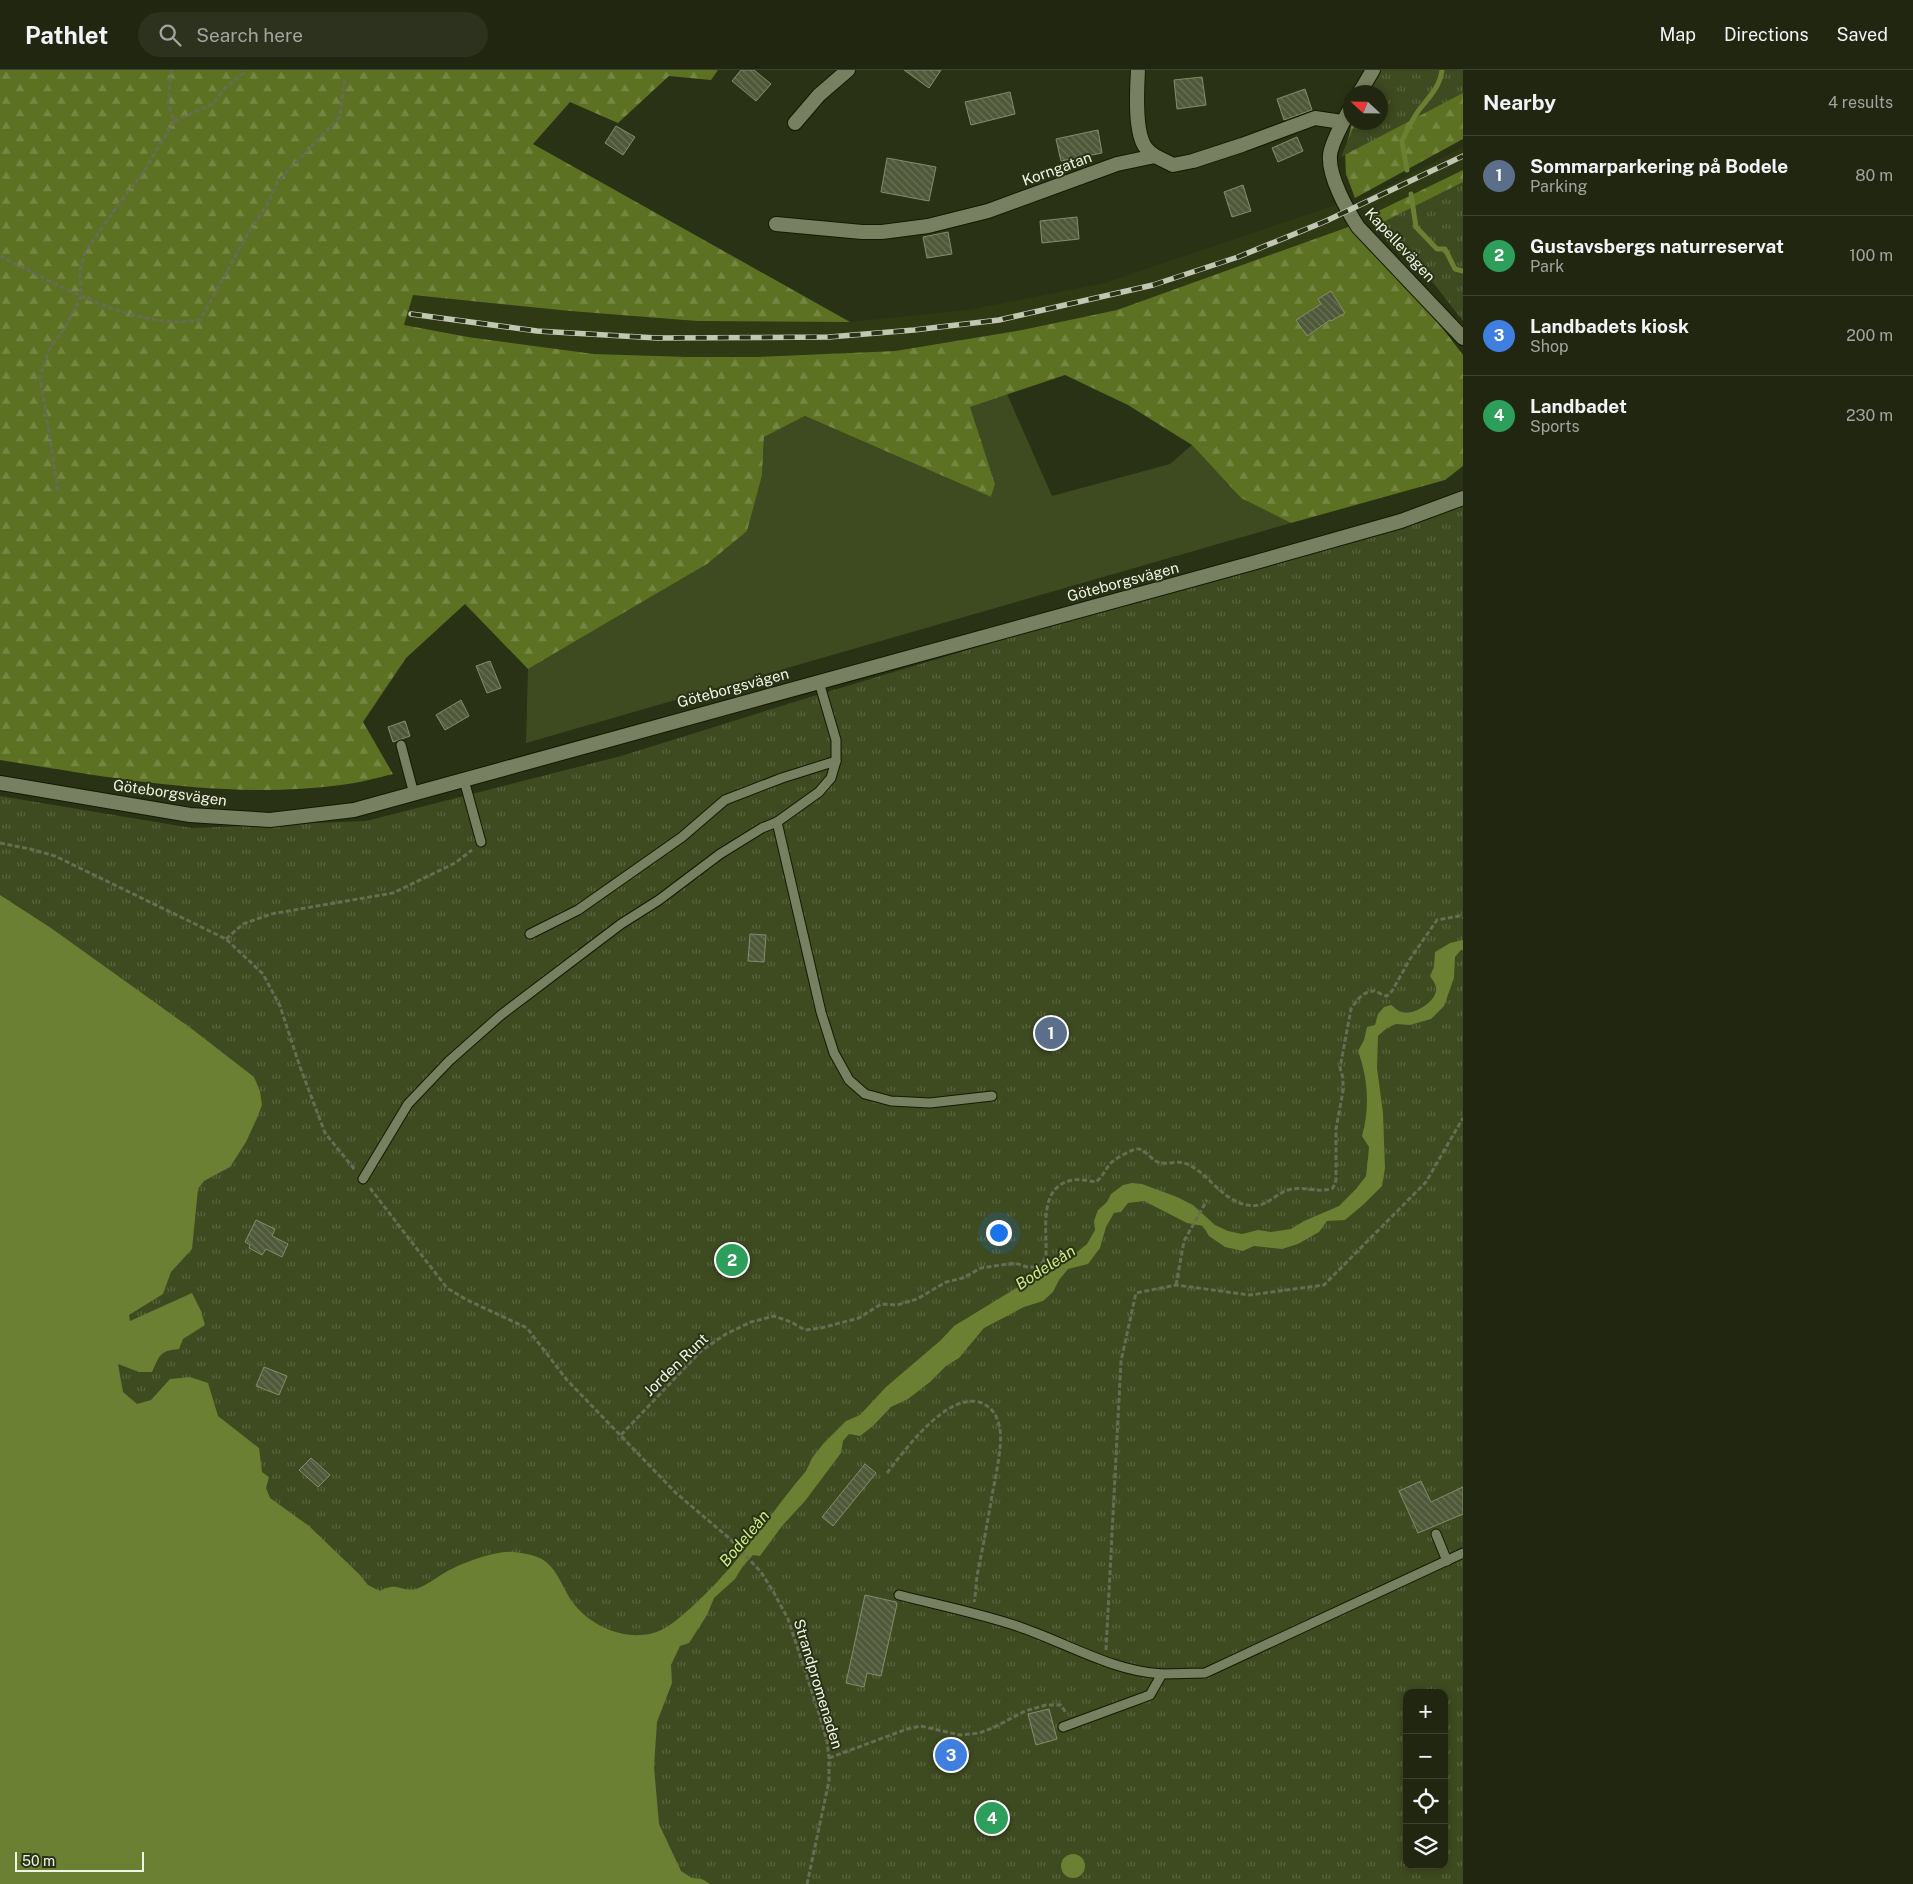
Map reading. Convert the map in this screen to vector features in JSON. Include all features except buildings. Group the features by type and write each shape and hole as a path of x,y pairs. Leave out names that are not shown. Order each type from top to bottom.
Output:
{"street":[{"path":"795,123 819,95 848,70"},
{"path":"1138,70 1137,100 1140,136 1145,147 1155,156 1173,165 1193,161 1242,145 1315,118 1342,122"},
{"path":"1364,85 1373,70"},
{"name":"Kapellevägen","path":"1342,122 1330,155 1331,170 1347,211 1358,227 1463,338"},
{"name":"Korngatan","path":"776,224 854,232 882,232 928,226 988,212 1117,164 1155,156"},
{"name":"Göteborgsvägen","path":"0,783 190,815 270,820 354,810 1287,554 1401,521 1463,498"}],"lane":[{"path":"363,1179 408,1104 449,1061 500,1015 621,924 659,900 720,854 762,828 777,822 819,792 831,778 836,761 836,740 819,682"},
{"path":"401,745 414,794"},
{"path":"530,934 578,910 682,837 725,800 782,778 836,761"},
{"path":"464,780 481,842"},
{"path":"777,822 821,1012 834,1053 849,1080 865,1094 891,1101 930,1103 992,1096"},
{"path":"1436,1534 1447,1561"},
{"path":"898,1595 1018,1626 1105,1661 1149,1673 1205,1673 1463,1553"},
{"path":"1063,1727 1150,1695 1162,1674"}],"path":[{"path":"171,70 168,103 174,121"},
{"path":"58,492 40,376 49,350 66,326 81,296 80,270 85,252 145,170 174,121 213,104 225,88 247,70"},
{"path":"0,256 96,303 158,321 189,322 200,320 246,237 268,203 278,181 340,117 345,78"},
{"path":"226,939 243,924 271,914 393,893 455,863 481,842"},
{"name":"Jorden Runt","path":"621,1434 701,1351 726,1334 751,1322 774,1316 791,1322 805,1330 821,1328 859,1318 881,1304 897,1305 917,1299 946,1282 963,1278 981,1268 1015,1263 1027,1267 1040,1267 1046,1255 1045,1220 1049,1199 1059,1187 1072,1180 1096,1182 1104,1176 1111,1163 1129,1150 1138,1149 1159,1163 1184,1163 1211,1182 1224,1194 1247,1205 1260,1205 1274,1200 1286,1190 1299,1188 1323,1192 1333,1188 1336,1180 1336,1129 1344,1091 1340,1068 1351,1009 1356,1001 1367,992 1376,991 1387,996 1392,991 1410,959 1437,920 1459,916 1463,918"},
{"path":"1105,1661 1121,1361 1136,1293 1176,1285 1250,1295 1324,1285 1426,1182 1463,1118"},
{"path":"1176,1285 1184,1241 1207,1200"},
{"path":"887,1474 920,1430 953,1407 968,1401 980,1402 992,1408 1001,1431 997,1468 972,1614"},
{"name":"Strandpromenaden","path":"729,1538 761,1572 788,1619 817,1707 826,1741 829,1758 829,1781 807,1884"},
{"path":"829,1758 907,1729 921,1726 960,1735 979,1733 994,1728 1026,1711 1046,1705 1061,1705 1073,1724"}],"shaded area":[{"path":"1463,147 1463,170 1368,216 1357,202"},
{"path":"1338,204 1351,226 1117,310 1022,330 895,351 758,357 594,354 468,337 404,325 413,295 570,311 697,321 850,322 967,310 1105,283"},
{"path":"0,895 51,928 192,1029 254,1077 260,1091 262,1105 246,1142 230,1167 204,1181 198,1189 192,1249 171,1272 163,1294 129,1315 130,1321 192,1293 201,1311 205,1325 183,1339 179,1349 167,1351 161,1355 152,1372 139,1372 118,1364 123,1392 137,1404 151,1400 170,1379 190,1377 208,1383 218,1416 259,1448 262,1472 269,1477 266,1488 270,1498 309,1526 368,1585 380,1591 391,1587 416,1589 428,1584 453,1568 470,1561 498,1553 521,1553 540,1558 546,1562 558,1577 571,1600 589,1619 614,1631 640,1635 653,1633 665,1628 713,1587 741,1555 806,1471 812,1458 823,1444 846,1421 860,1415 886,1387 941,1340 954,1326 1023,1284 1053,1271 1087,1244 1095,1230 1094,1221 1098,1210 1107,1202 1111,1194 1123,1185 1132,1183 1142,1184 1177,1197 1193,1205 1215,1225 1228,1231 1242,1234 1258,1230 1271,1232 1291,1229 1304,1221 1339,1206 1366,1176 1369,1147 1362,1136 1365,1125 1367,1093 1358,1051 1364,1040 1367,1027 1375,1025 1378,1014 1384,1007 1391,1005 1406,1013 1417,1010 1427,1004 1436,991 1430,976 1434,967 1435,952 1450,943 1463,940 1463,950 1455,957 1454,978 1444,1006 1431,1019 1410,1025 1396,1024 1387,1028 1378,1036 1377,1068 1383,1113 1385,1168 1382,1186 1364,1204 1345,1220 1327,1221 1319,1232 1298,1244 1282,1249 1254,1246 1243,1251 1225,1247 1209,1236 1203,1226 1187,1223 1144,1201 1128,1203 1121,1212 1114,1213 1106,1227 1100,1248 1088,1264 1068,1269 1059,1280 1053,1292 1043,1301 1024,1307 984,1328 959,1358 946,1366 930,1382 908,1399 891,1407 873,1426 860,1436 849,1434 843,1441 841,1453 760,1556 753,1555 735,1579 714,1598 707,1615 689,1643 680,1646 671,1665 672,1683 657,1722 654,1767 659,1824 681,1871 692,1878 702,1879 710,1884 0,1884"},
{"path":"1073,1854 1078,1855 1084,1861 1084,1871 1078,1877 1073,1878 1068,1877 1062,1871 1061,1866 1062,1861 1068,1855"}],"green space":[{"path":"0,70 718,70 711,80 669,76 618,123 570,102 533,144 850,322 697,321 570,311 413,295 404,325 468,337 594,354 758,357 895,351 1022,330 1117,310 1351,226 1440,325 1463,355 1463,466 1445,480 1291,523 1241,498 1192,445 1128,405 1065,375 970,407 995,484 991,497 805,416 764,437 762,475 747,531 707,564 528,669 465,604 406,658 363,722 393,774 341,785 256,790 170,785 127,780 0,760"},
{"path":"1376,70 1463,70 1463,93 1341,157 1352,130 1388,130 1388,85 1370,85"},
{"path":"1463,70 1463,139 1355,198 1346,174 1345,151 1350,130 1388,130 1388,90"},
{"path":"1463,170 1463,313 1435,283 1391,246 1368,216"},
{"path":"1463,182 1463,321 1385,221"},
{"path":"1007,394 1052,496 1170,464 1192,445 1241,498 1291,523 526,743 528,669 707,564 762,475 764,437 805,416 991,497 995,484 969,407"},
{"path":"1463,501 1463,1884 0,1884 0,796 192,828 366,821 621,756 817,695"}],"waterway":[{"path":"1407,170 1402,141 1416,114 1436,87 1442,70"},
{"path":"1411,194 1416,227 1437,249 1445,249 1455,269 1463,271"}],"railway":[{"path":"411,314 537,331 657,338 829,337 999,320 1153,285 1238,257 1326,221 1463,156"}],"place":[{"name":"Sommarparkering på Bodele","path":"1051,1033"},
{"name":"Gustavsbergs naturreservat","path":"732,1260"},
{"name":"Landbadets kiosk","path":"951,1755"},
{"name":"Landbadet","path":"992,1818"}],"water label":[{"name":"Bodeleån","path":"1045,1267"},
{"name":"Bodeleån","path":"744,1538"}]}
